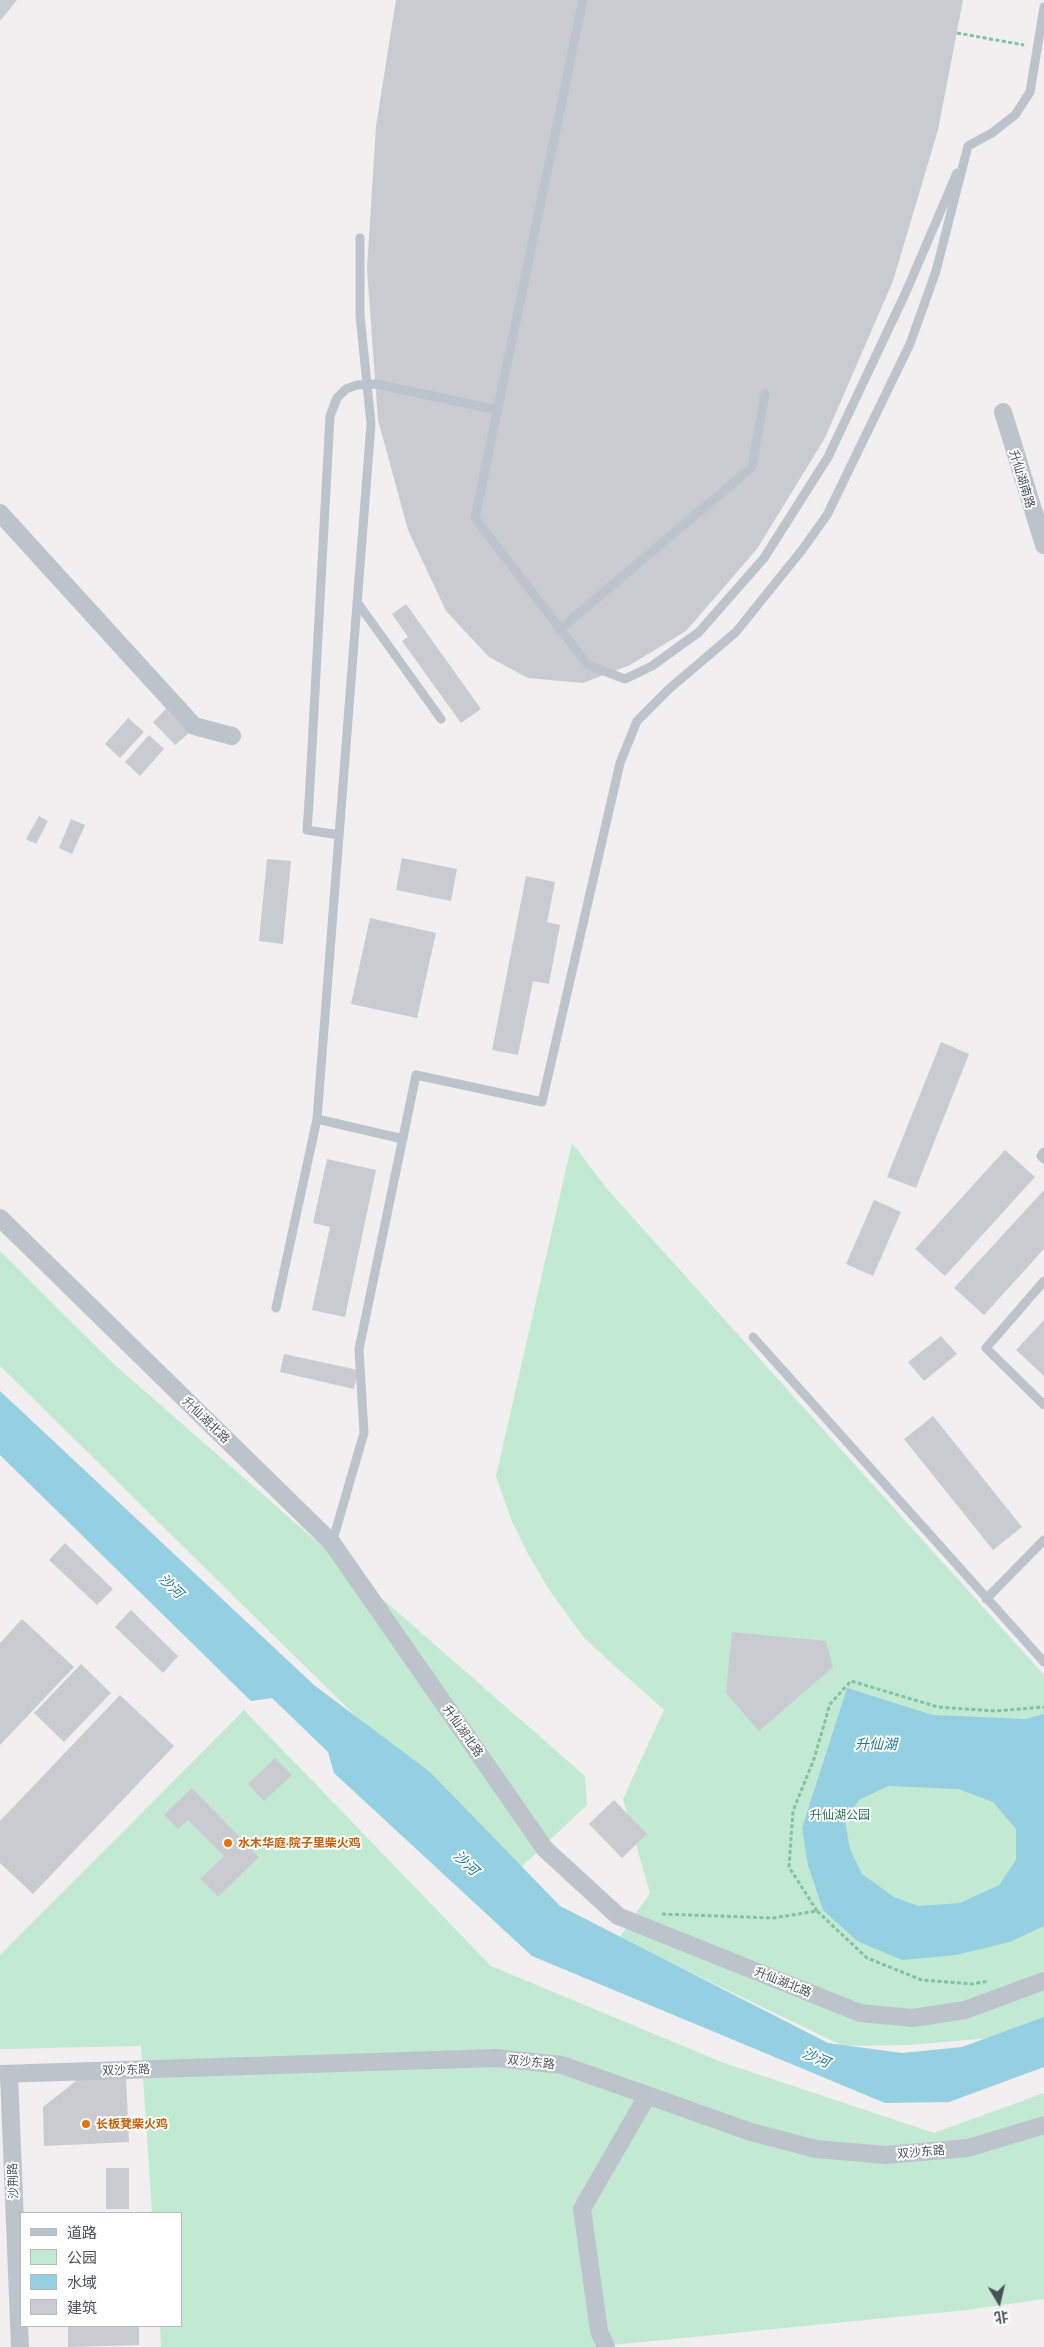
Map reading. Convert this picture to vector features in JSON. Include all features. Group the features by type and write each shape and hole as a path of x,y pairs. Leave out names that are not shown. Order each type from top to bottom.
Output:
{"street":[{"name":"升仙湖南路","path":"1003,412 1044,545"},
{"path":"0,514 194,726 232,736"},
{"name":"升仙湖北路","path":"0,1218 332,1543 545,1850 618,1916 860,2013 913,2018 956,2011 1044,1981"},
{"name":"双沙东路","path":"4,2074 496,2058 562,2065 751,2132 816,2149 886,2155 968,2148 1044,2125"},
{"name":"沙荆路","path":"4,2074 20,2347"},
{"path":"606,2347 599,2330 582,2209 648,2096"}],"lane":[{"path":"584,0 475,518 559,630 588,665 625,679 652,666 699,632 764,558 828,457 906,292 968,146 992,133 1015,115 1030,92 1041,49 1044,7"},
{"path":"332,1543 364,1433 359,1349 416,1075 542,1102 620,763 637,721 669,689 736,632 802,550 827,515 910,344 936,271 968,146"},
{"path":"276,1308 317,1119 371,424 360,315 360,238"},
{"path":"339,835 307,830 330,416 337,398 346,390 357,385 384,384 498,410"},
{"path":"559,630 752,467 765,394"},
{"path":"357,602 441,719"},
{"path":"317,1119 403,1139"},
{"path":"1044,1152 1040,1156 1044,1159"},
{"path":"1044,1280 986,1348 1044,1405"},
{"path":"753,1337 1044,1662"},
{"path":"986,1599 1044,1540"}],"path":[{"path":"957,33 1041,49"},
{"path":"998,1979 972,1984 922,1980 867,1958 817,1911 789,1867 793,1812 814,1759 830,1704 851,1681 938,1707 995,1711 1044,1707"},
{"path":"652,1912 773,1918 817,1911"}],"green space":[{"name":"升仙湖公园","path":"572,1143 608,1190 1044,1675 1044,2020 1001,2037 910,2045 843,2046 619,1938 650,1893 623,1799 664,1710 585,1639 550,1591 528,1554 511,1519 496,1476"},
{"path":"0,1251 116,1366 585,1776 587,1805 515,1873 0,1366"},
{"path":"244,1710 491,1966 724,2063 934,2133 1044,2093 1044,2299 967,2310 592,2347 161,2347 160,2327 182,2327 182,2212 152,2212 141,2046 0,2049 0,1955"}],"water":[{"name":"沙河","path":"0,1391 314,1685 430,1772 560,1906 828,2043 902,2053 962,2047 1044,2017 1044,2067 949,2102 885,2103 532,1956 334,1773 328,1752 272,1698 251,1701 0,1455"},
{"name":"升仙湖","path":"847,1688 933,1715 1026,1719 1044,1714 1044,1926 1010,1942 956,1955 902,1960 857,1941 823,1910 808,1865 802,1828","holes":["888,1786 958,1789 993,1802 1016,1829 1016,1860 999,1885 960,1903 918,1906 894,1897 862,1874 850,1849 845,1821 859,1800"]}],"building":[{"path":"0,0 17,0 0,21"},
{"path":"396,0 963,0 938,130 893,281 825,438 757,549 686,631 630,665 583,683 528,678 489,657 446,611 408,530 378,420 367,269 376,126"},
{"path":"406,604 481,709 461,723 402,641 408,637 392,614"},
{"path":"166,709 189,733 175,745 153,722"},
{"path":"128,718 144,732 120,758 105,744"},
{"path":"149,735 164,749 140,776 125,762"},
{"path":"39,816 48,821 36,844 26,839"},
{"path":"71,819 85,825 72,854 59,848"},
{"path":"402,858 457,869 451,901 396,890"},
{"path":"267,859 291,861 283,944 259,941"},
{"path":"526,876 555,882 547,922 560,925 549,984 533,981 518,1055 492,1050"},
{"path":"370,918 436,933 417,1018 351,1004"},
{"path":"941,1042 969,1054 916,1188 887,1177"},
{"path":"1005,1150 1035,1177 945,1276 915,1249"},
{"path":"327,1159 376,1170 345,1317 312,1310 330,1227 313,1223"},
{"path":"1044,1190 1044,1249 984,1315 954,1288"},
{"path":"874,1200 901,1212 873,1276 846,1264"},
{"path":"1044,1320 1044,1376 1016,1350"},
{"path":"941,1336 957,1354 924,1381 908,1362"},
{"path":"284,1354 358,1370 354,1389 280,1372"},
{"path":"933,1416 1022,1527 993,1550 904,1439"},
{"path":"65,1543 113,1589 97,1605 49,1560"},
{"path":"131,1610 178,1656 163,1673 115,1627"},
{"path":"22,1619 74,1667 0,1745 0,1643"},
{"path":"732,1632 826,1641 833,1667 759,1731 726,1693"},
{"path":"81,1664 111,1693 64,1742 34,1713"},
{"path":"120,1695 174,1746 33,1894 0,1863 0,1821"},
{"path":"275,1758 292,1775 264,1801 248,1784"},
{"name":"水木华庭·院子里柴火鸡","path":"192,1788 259,1857 218,1897 200,1879 224,1856 188,1820 178,1829 164,1815"},
{"path":"614,1800 647,1834 622,1858 589,1824"},
{"name":"长板凳柴火鸡","path":"126,2078 129,2142 44,2146 43,2107 77,2080"},
{"path":"106,2168 129,2168 129,2209 106,2209"},
{"path":"68,2327 139,2327 139,2345 68,2347"}],"place":[{"name":"水木华庭·院子里柴火鸡","path":"228,1843"},
{"name":"长板凳柴火鸡","path":"86,2124"}]}
